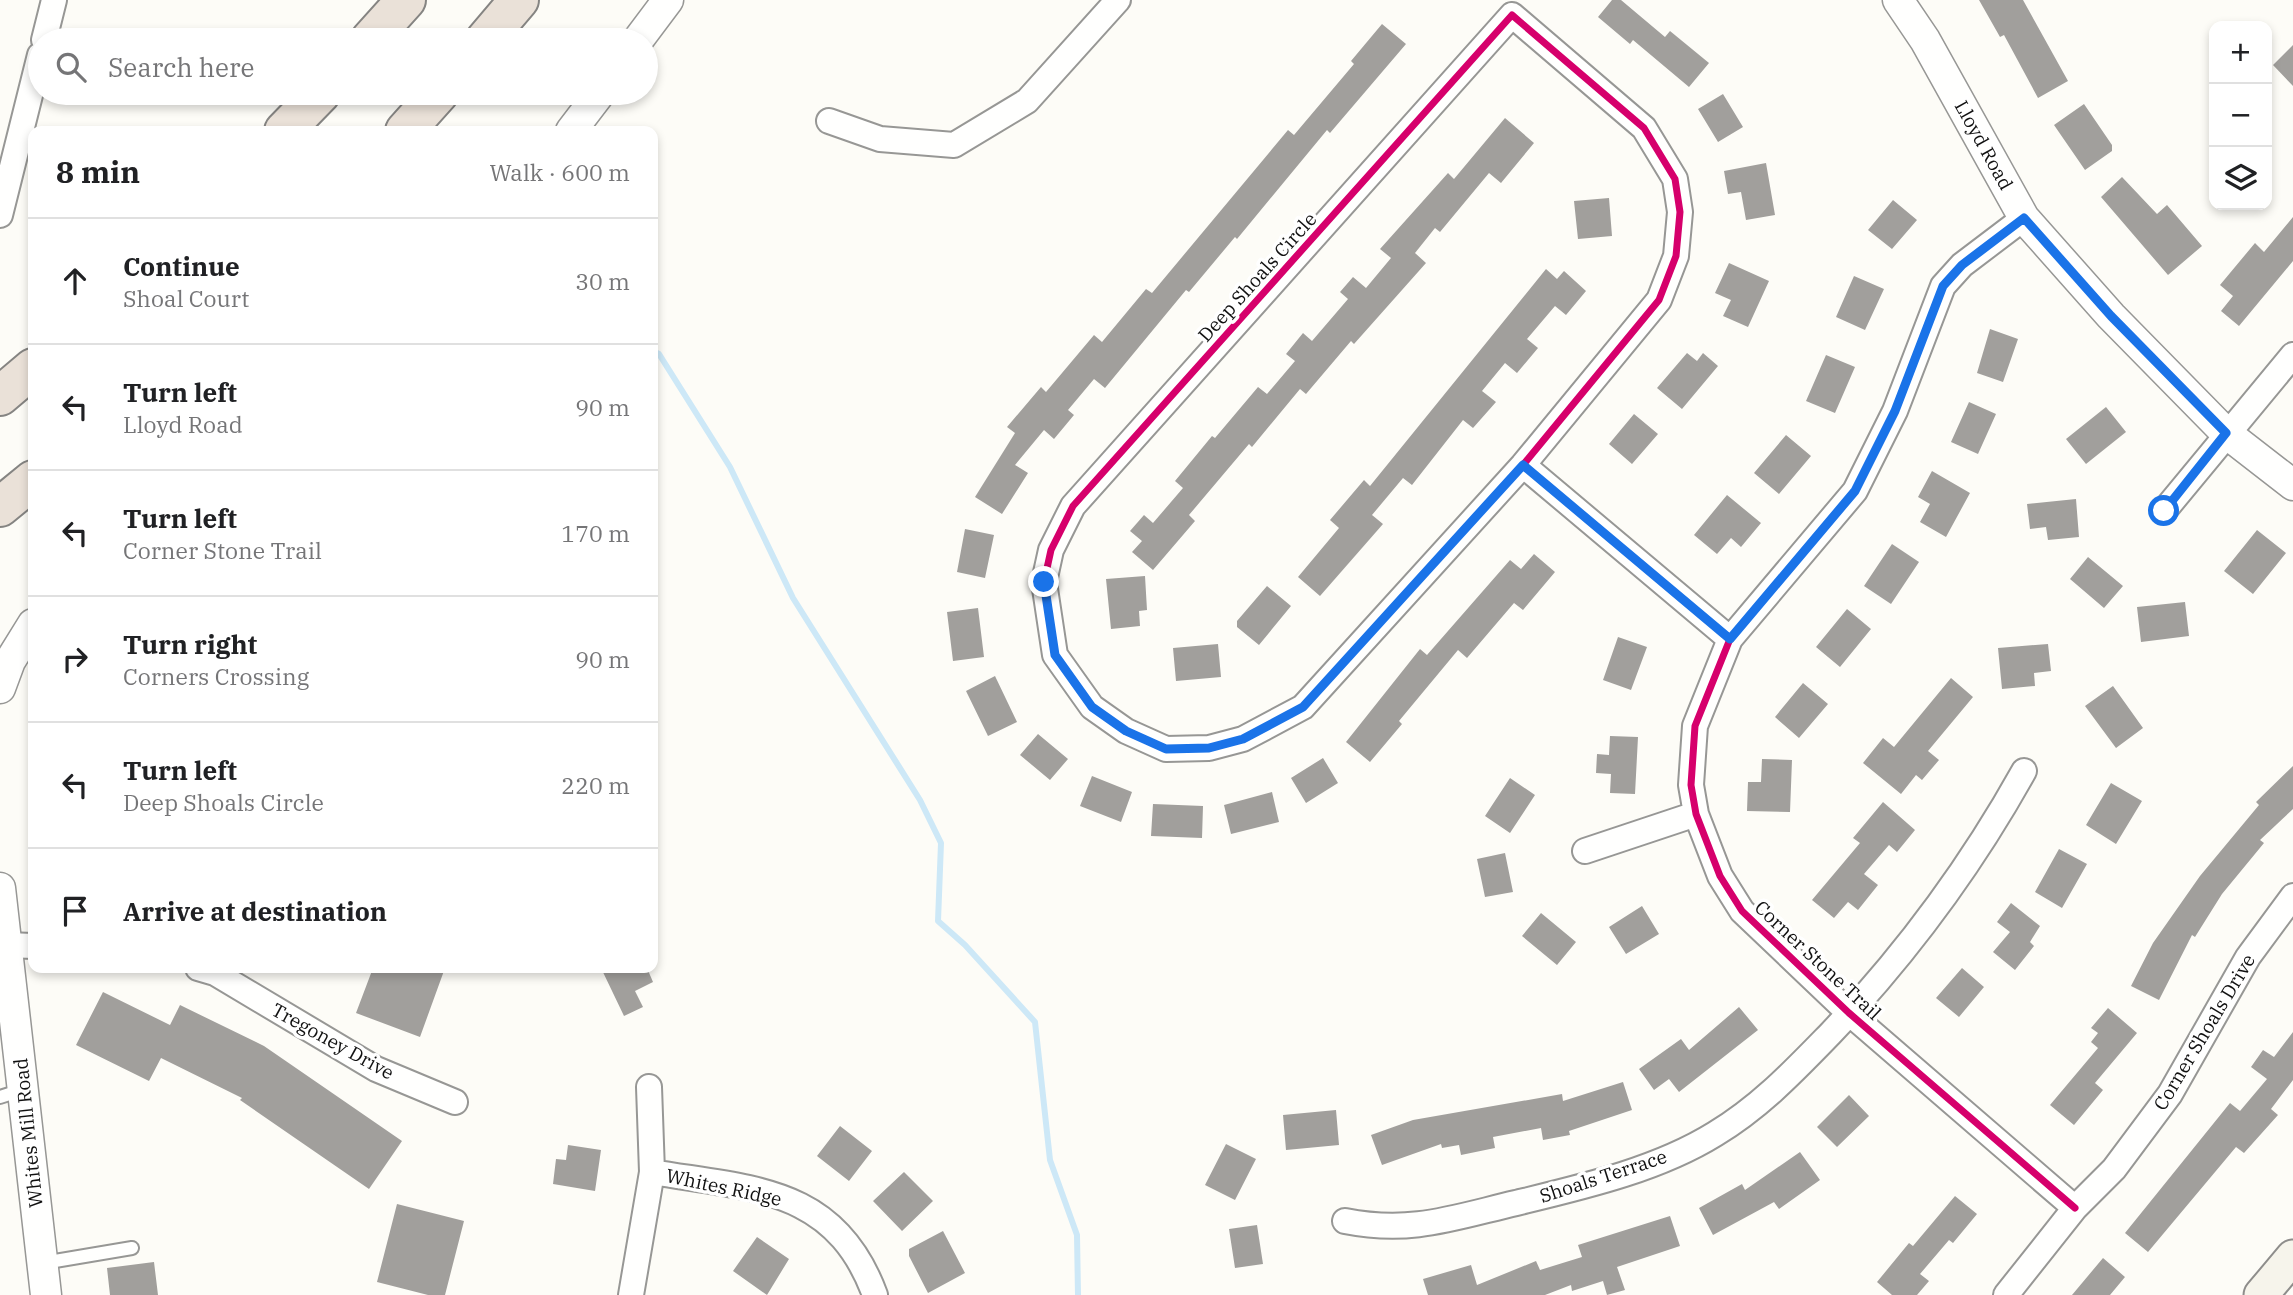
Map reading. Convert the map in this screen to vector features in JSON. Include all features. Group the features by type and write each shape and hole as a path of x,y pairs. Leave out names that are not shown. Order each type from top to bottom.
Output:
{"highway":[{"path":"381,28 406,0"},
{"path":"495,28 519,0"},
{"path":"289,126 309,105"},
{"path":"409,126 428,105"},
{"path":"0,396 28,372"},
{"path":"0,507 28,484"}],"main road":[{"path":"2261,1295 2293,1257"}],"street":[{"path":"47,28 54,0"},
{"path":"647,28 668,0"},
{"path":"829,121 880,139 954,145 1027,101 1118,0"},
{"name":"Lloyd Road","path":"1898,0 1925,40 2024,218 2111,316 2226,433 2293,485"},
{"name":"Deep Shoals Circle","path":"1512,15 1644,128 1675,179 1680,212 1676,256 1659,300 1523,465 1303,707 1243,739 1209,748 1166,749 1126,731 1092,707 1055,655 1044,582 1051,550 1073,506 1512,15"},
{"path":"0,215 28,103"},
{"path":"575,126 591,105"},
{"name":"Corner Stone Trail","path":"2024,218 1962,265 1943,286 1895,411 1855,491 1730,639 1695,726 1691,785 1696,814 1720,876 1742,911 1849,1013 2075,1208"},
{"path":"2164,511 2293,355"},
{"path":"1523,465 1730,639"},
{"path":"0,688 10,661 28,632"},
{"name":"Shoals Terrace","path":"1345,1221 1380,1228 1416,1227 1548,1195 1648,1165 1713,1136 1769,1098 1849,1013 1933,915 1986,840 2024,771"},
{"path":"1585,851 1696,814"},
{"name":"Whites Mill Road","path":"0,888 20,945 11,1094 43,1263 46,1295"},
{"name":"Corner Shoals Drive","path":"2006,1295 2075,1208 2115,1169 2170,1094 2248,957 2293,896"},
{"name":"Tregoney Drive","path":"215,973 376,1069 455,1102"},
{"name":"Whites Ridge","path":"631,1295 652,1172 649,1087"},
{"name":"Whites Ridge","path":"652,1172 760,1191 806,1207 838,1231 852,1247 863,1265 875,1295"}],"lane":[{"path":"43,1263 132,1248"}],"building":[{"path":"1612,0 1621,0 1665,37 1670,31 1709,63 1689,87 1633,40 1630,44 1598,17"},
{"path":"1979,0 2023,0 2068,81 2038,98 2004,35 2000,37"},
{"path":"1382,24 1406,44 1330,133 1327,130 1237,239 1235,237 1189,292 1186,290 1105,388 1094,379 1068,410 1074,415 1054,439 1044,430 1015,465 1028,473 1002,514 975,497 1015,433 1007,427 1041,387 1046,392 1094,335 1102,342 1146,289 1152,293 1288,130 1294,135 1354,64 1351,61"},
{"path":"2293,45 2293,86 2273,65"},
{"path":"1723,94 1743,127 1718,142 1698,109"},
{"path":"2084,104 2112,145 2112,151 2085,170 2054,125"},
{"path":"1505,118 1534,143 1501,183 1489,173 1440,232 1435,228 1415,253 1426,263 1354,344 1351,341 1306,394 1300,389 1252,447 1249,444 1189,515 1195,521 1153,570 1132,552 1142,541 1130,531 1144,515 1153,523 1183,488 1175,481 1212,436 1215,438 1258,387 1267,394 1295,361 1286,354 1303,333 1312,341 1348,299 1340,292 1353,277 1366,288 1391,258 1380,249 1448,173 1454,179"},
{"path":"1766,163 1775,215 1746,220 1741,192 1728,194 1724,171"},
{"path":"2122,177 2157,214 2167,205 2202,246 2168,275 2101,197"},
{"path":"1609,198 1612,236 1578,239 1574,201"},
{"path":"1893,200 1917,220 1892,249 1868,230"},
{"path":"2293,217 2293,261 2239,326 2221,311 2233,296 2220,285 2255,243 2264,252"},
{"path":"1729,263 1769,281 1748,327 1723,316 1731,300 1715,293"},
{"path":"1546,269 1557,279 1564,271 1586,291 1566,315 1555,306 1527,339 1538,348 1517,373 1505,363 1482,391 1496,402 1473,428 1463,420 1412,485 1403,478 1372,515 1383,524 1320,596 1298,577 1339,528 1330,520 1364,480 1370,486"},
{"path":"1854,276 1884,289 1865,330 1836,317"},
{"path":"1990,329 2018,339 2003,382 1977,373"},
{"path":"1687,353 1697,361 1703,353 1718,366 1682,409 1657,388"},
{"path":"1826,355 1855,367 1835,413 1806,401"},
{"path":"1969,402 1996,414 1978,454 1951,442"},
{"path":"2106,407 2126,432 2086,464 2066,439"},
{"path":"1634,414 1658,434 1632,464 1609,444"},
{"path":"1786,435 1811,456 1779,494 1754,473"},
{"path":"1932,471 1970,493 1946,537 1920,522 1930,504 1918,497"},
{"path":"1727,495 1761,523 1741,547 1731,538 1717,554 1694,535"},
{"path":"2076,499 2079,537 2048,540 2046,527 2030,529 2027,504"},
{"path":"965,529 994,535 985,578 957,572"},
{"path":"2257,530 2286,553 2253,594 2224,571"},
{"path":"1892,544 1919,562 1891,604 1864,586"},
{"path":"1534,554 1555,572 1523,610 1514,603 1467,658 1458,650 1399,721 1402,724 1370,762 1346,742 1420,649 1427,655 1510,560 1521,569"},
{"path":"2088,557 2123,586 2104,608 2070,579"},
{"path":"1145,576 1147,610 1139,611 1140,626 1111,629 1106,579"},
{"path":"1267,586 1291,606 1259,645 1237,627 1237,621"},
{"path":"2185,602 2189,636 2141,642 2137,607"},
{"path":"978,608 984,657 953,661 947,612"},
{"path":"1847,609 1871,629 1840,667 1816,647"},
{"path":"1618,637 1647,647 1631,690 1603,680"},
{"path":"1218,644 1221,677 1176,681 1173,648"},
{"path":"2048,644 2051,671 2034,673 2035,686 2002,689 1998,648"},
{"path":"995,676 1017,722 988,736 966,691"},
{"path":"1951,678 1973,697 1928,751 1939,760 1922,780 1916,775 1901,794 1863,763 1883,738 1894,747"},
{"path":"1803,683 1828,704 1799,738 1775,717"},
{"path":"2113,686 2143,728 2116,748 2085,706"},
{"path":"1038,734 1068,759 1050,780 1020,755"},
{"path":"1610,736 1638,737 1635,794 1610,793 1611,774 1596,773 1597,754 1609,755"},
{"path":"1323,758 1338,783 1306,803 1291,778"},
{"path":"1762,759 1792,760 1790,812 1747,811 1748,782 1761,782"},
{"path":"2293,766 2293,809 2260,840 2264,843 2222,894 2195,937 2192,935 2159,1000 2131,986 2153,943 2200,876 2259,805 2256,802"},
{"path":"1092,776 1132,792 1121,822 1080,806"},
{"path":"1510,778 1535,795 1510,833 1485,816"},
{"path":"2111,783 2142,801 2116,844 2086,825"},
{"path":"1272,792 1279,822 1231,834 1224,805"},
{"path":"1883,802 1915,830 1897,852 1889,845 1864,874 1878,885 1858,910 1848,902 1834,918 1812,900 1860,843 1853,838"},
{"path":"1153,804 1203,806 1202,838 1151,836"},
{"path":"2059,849 2087,864 2062,908 2035,892"},
{"path":"1505,853 1513,892 1485,897 1477,859"},
{"path":"2011,903 2040,926 2030,942 2034,946 2015,970 1993,952 2010,932 1997,922"},
{"path":"1642,906 1659,934 1626,954 1609,927"},
{"path":"1541,913 1576,942 1557,965 1522,936"},
{"path":"1962,968 1984,987 1959,1017 1936,998"},
{"path":"371,973 443,973 420,1037 356,1013"},
{"path":"603,973 649,973 653,982 635,991 643,1007 624,1016"},
{"path":"103,992 170,1025 180,1005 264,1046 402,1141 369,1189 240,1100 242,1098 161,1058 149,1081 76,1045"},
{"path":"1739,1007 1758,1030 1679,1092 1669,1079 1654,1090 1639,1069 1681,1039 1689,1050"},
{"path":"2108,1008 2137,1033 2095,1083 2103,1090 2074,1125 2050,1105 2098,1048 2091,1042 2098,1033 2091,1028"},
{"path":"2293,1032 2293,1080 2271,1109 2278,1115 2244,1153 2236,1147 2148,1252 2125,1233 2230,1103 2240,1111 2267,1079 2251,1067 2263,1050 2274,1057"},
{"path":"1623,1082 1632,1110 1569,1131 1570,1135 1543,1140 1541,1128 1493,1137 1495,1148 1461,1155 1459,1145 1442,1148 1441,1144 1382,1165 1371,1135 1413,1120 1562,1094 1563,1101"},
{"path":"1849,1095 1869,1116 1837,1147 1817,1127"},
{"path":"1336,1110 1339,1145 1286,1150 1283,1115"},
{"path":"840,1126 872,1151 849,1181 817,1156"},
{"path":"1226,1144 1256,1159 1235,1200 1205,1185"},
{"path":"568,1145 601,1150 595,1191 553,1184 556,1159 566,1160"},
{"path":"1800,1152 1820,1180 1779,1209 1774,1202 1713,1235 1699,1208 1742,1184 1745,1190"},
{"path":"904,1172 933,1201 902,1231 873,1201"},
{"path":"1955,1196 1977,1214 1953,1243 1949,1240 1920,1274 1929,1281 1917,1295 1892,1295 1877,1282 1909,1243 1913,1246"},
{"path":"397,1204 464,1221 445,1295 428,1295 377,1282"},
{"path":"1670,1216 1680,1246 1617,1267 1625,1290 1607,1295 1603,1281 1572,1291 1571,1285 1545,1295 1428,1295 1423,1279 1471,1265 1477,1285 1536,1261 1540,1270 1582,1257 1578,1245"},
{"path":"1257,1225 1263,1264 1235,1268 1229,1229"},
{"path":"943,1231 965,1273 928,1293 909,1256 909,1249"},
{"path":"757,1237 789,1259 767,1295 733,1271"},
{"path":"2103,1258 2125,1277 2110,1295 2072,1295"},
{"path":"154,1262 158,1295 110,1295 107,1268"}],"waterway":[{"path":"658,354 730,467 793,598 920,800 941,843 938,921 965,945 1035,1022 1050,1160 1077,1235 1078,1295"}],"cycle path":[{"path":"1512,15 1644,128 1675,179 1680,212 1676,256 1659,300 1523,465 1303,707 1243,739 1209,748 1166,749 1126,731 1092,707 1055,655 1044,582 1051,550 1073,506 1512,15"},
{"path":"2024,218 1962,265 1943,286 1895,411 1855,491 1730,639 1695,726 1691,785 1696,814 1720,876 1742,911 1849,1013 2075,1208"}],"route":[{"path":"1044,582 1055,655 1092,707 1126,731 1166,749 1209,748 1243,739 1303,707 1523,465 1730,639 1855,491 1895,411 1943,286 1962,265 2024,218 2111,316 2226,433 2164,511"}]}
